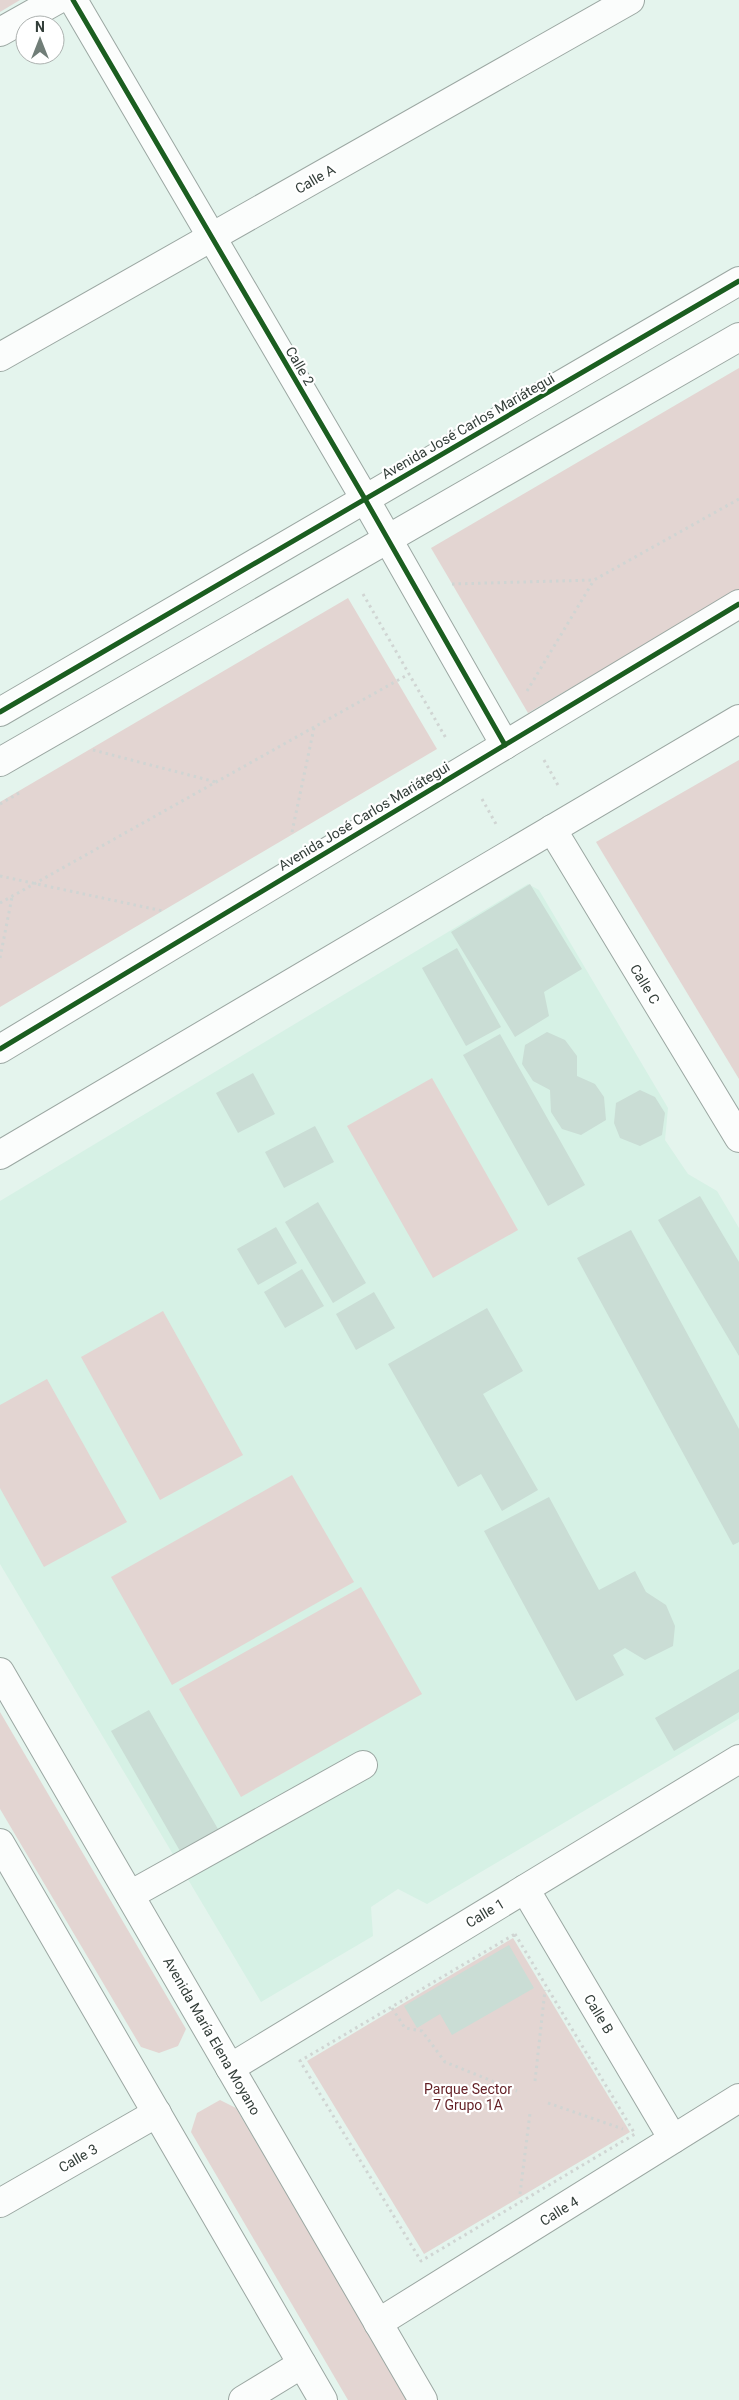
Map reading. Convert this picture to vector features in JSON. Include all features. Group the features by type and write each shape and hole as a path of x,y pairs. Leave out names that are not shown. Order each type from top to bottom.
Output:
{"street":[{"path":"0,32 57,0"},
{"name":"Calle 2","path":"73,0 365,499 505,744"},
{"name":"Calle A","path":"0,357 630,0"},
{"name":"Avenida José Carlos Mariátegui","path":"0,712 739,281"},
{"path":"0,762 739,337"},
{"name":"Avenida José Carlos Mariátegui","path":"0,1049 739,604"},
{"path":"0,1155 739,719"},
{"name":"Calle C","path":"552,830 739,1138"},
{"name":"Avenida María Elena Moyano","path":"0,1672 423,2400"},
{"name":"Calle 1","path":"230,2068 739,1759"},
{"path":"130,1895 363,1765"},
{"path":"3,1854 157,2112 323,2400"},
{"name":"Calle B","path":"525,1889 673,2139"},
{"name":"Calle 4","path":"378,2323 739,2098"},
{"name":"Calle 3","path":"0,2203 157,2112"},
{"path":"243,2400 302,2364"}],"path":[{"path":"444,584 594,580 739,498"},
{"path":"345,563 513,852"},
{"path":"525,693 594,580"},
{"path":"0,903 409,674"},
{"path":"292,833 314,728"},
{"path":"93,750 216,782"},
{"path":"0,876 169,912"},
{"path":"0,958 12,896"},
{"path":"515,1934 635,2134 421,2261 300,2062 515,1934"},
{"path":"535,2081 545,1984"},
{"path":"392,2007 405,2028 422,2031 445,2062 517,2091"},
{"path":"548,2103 635,2134 673,2139"},
{"path":"519,2202 530,2113"}],"shaded area":[{"path":"528,884 539,890 668,1108 665,1140 688,1174 717,1191 739,1228 739,1719 427,1904 398,1889 371,1907 373,1936 261,2002 0,1564 0,1201"}],"green space":[{"path":"0,0 20,0 0,12"},
{"path":"739,368 739,590 528,713 431,548"},
{"path":"348,598 437,749 0,1007 0,802"},
{"path":"739,760 739,1079 596,842"},
{"path":"432,1078 518,1230 433,1278 347,1126"},
{"path":"163,1311 243,1455 160,1500 81,1357"},
{"path":"47,1379 127,1522 44,1567 0,1488 0,1405"},
{"path":"292,1475 354,1582 172,1685 111,1577"},
{"path":"361,1587 422,1694 241,1797 179,1689"},
{"path":"0,1712 186,2029 178,2046 159,2053 141,2047 0,1809"},
{"name":"Parque Sector 7 Grupo 1A","path":"513,1938 630,2132 424,2254 307,2061"},
{"path":"220,2100 236,2108 408,2400 348,2400 191,2132 197,2113"}],"building":[{"path":"530,884 582,969 544,992 549,1016 515,1037 451,932"},
{"path":"457,948 501,1027 466,1046 422,968"},
{"path":"547,1032 565,1040 577,1056 577,1076 595,1084 604,1097 606,1120 581,1135 562,1129 551,1112 550,1090 533,1081 522,1064 525,1045"},
{"path":"500,1034 585,1185 548,1206 463,1055"},
{"path":"253,1073 275,1114 238,1133 216,1093"},
{"path":"640,1090 655,1097 665,1113 662,1135 640,1146 620,1138 614,1123 616,1103"},
{"path":"315,1126 334,1162 284,1188 265,1152"},
{"path":"700,1196 739,1262 739,1356 658,1220"},
{"path":"318,1202 366,1283 333,1303 285,1222"},
{"path":"276,1227 297,1263 258,1285 237,1249"},
{"path":"631,1230 739,1429 739,1542 733,1545 577,1258"},
{"path":"302,1269 324,1306 285,1328 264,1292"},
{"path":"374,1292 395,1328 356,1350 336,1314"},
{"path":"487,1308 523,1371 483,1394 538,1490 502,1511 481,1474 458,1487 388,1364"},
{"path":"549,1497 599,1590 635,1571 646,1592 666,1605 675,1626 673,1646 645,1660 625,1648 613,1655 624,1675 576,1701 484,1531"},
{"path":"739,1669 739,1712 674,1751 655,1718"},
{"path":"149,1710 218,1829 180,1851 111,1731"},
{"path":"509,1945 534,1988 452,2035 440,2014 417,2028 404,2006"}],"cycle path":[{"path":"73,0 365,499 505,745"},
{"path":"0,712 739,281"},
{"path":"0,1049 739,604"}]}
